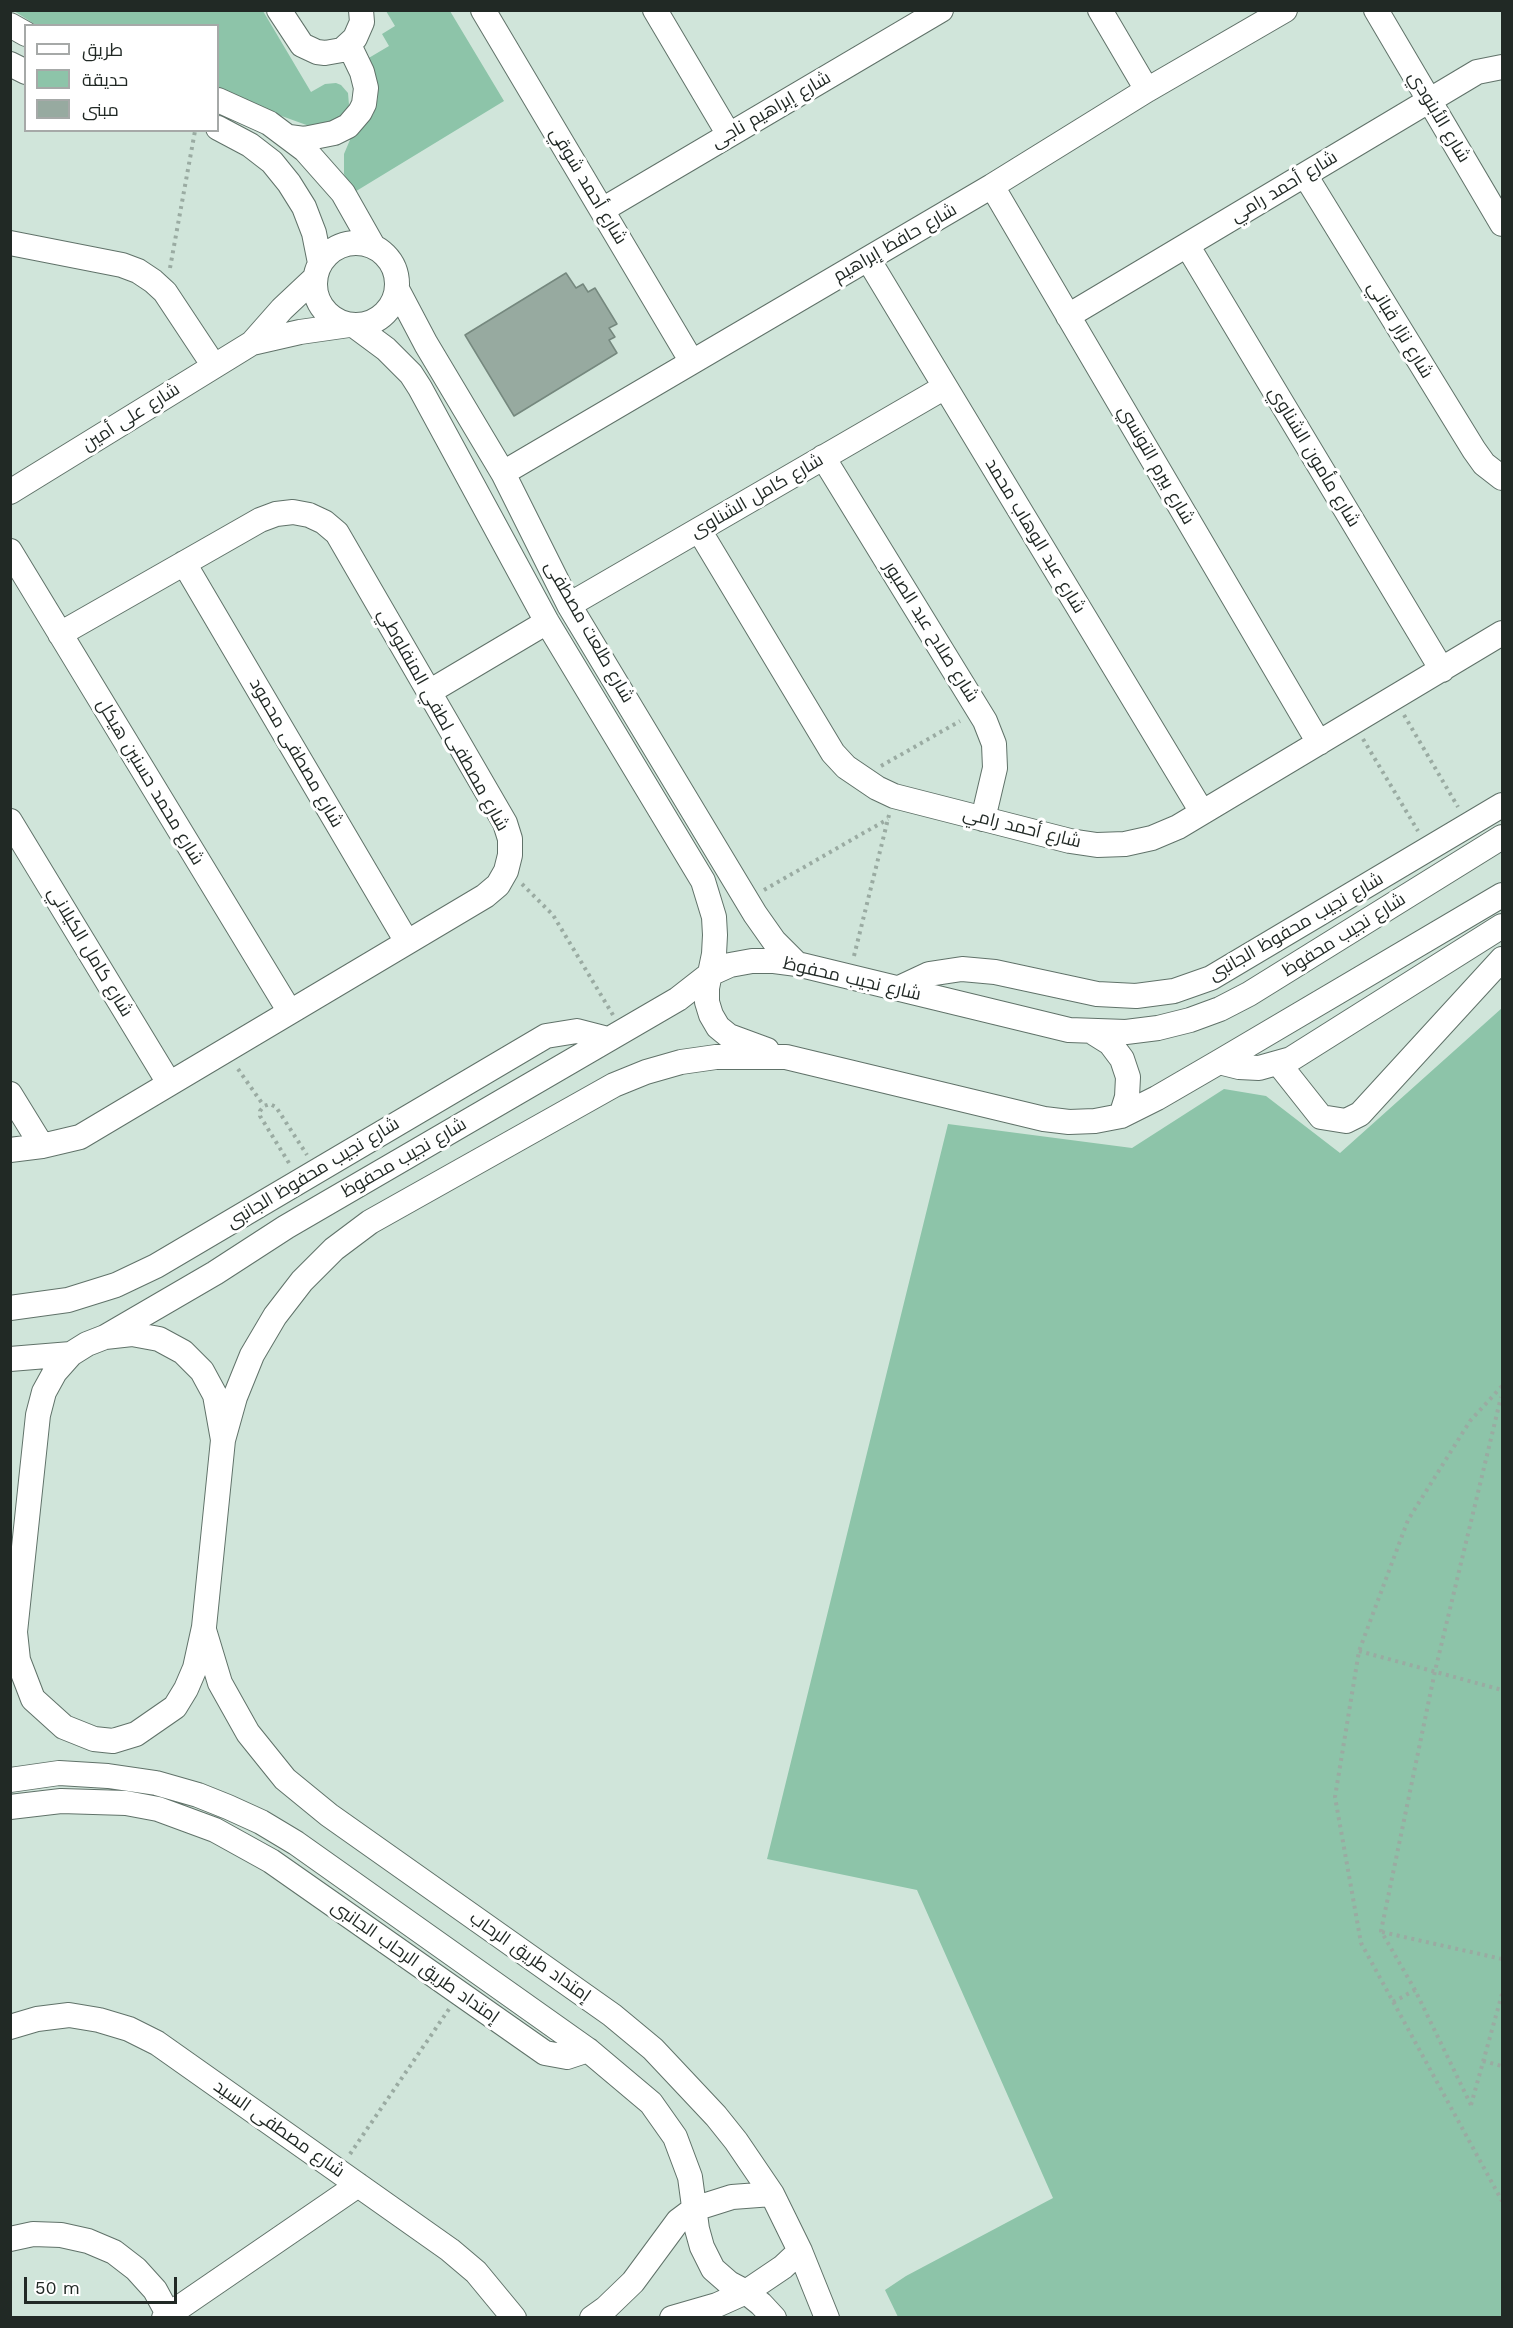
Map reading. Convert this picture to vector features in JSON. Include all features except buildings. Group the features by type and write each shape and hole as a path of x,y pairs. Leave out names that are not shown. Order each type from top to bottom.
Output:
{"street":[{"path":"279,10 296,38 309,49 317,52 333,52 349,45 359,31 362,10"},
{"name":"شارع أحمد شوقي","path":"483,10 692,362"},
{"name":"شارع إبراهيم ناجى","path":"602,210 941,10"},
{"path":"1100,10 1147,90"},
{"name":"شارع حافظ إبراهيم","path":"502,473 992,186 1147,90 1285,10"},
{"name":"شارع الأبنودي","path":"1376,10 1503,224"},
{"path":"660,12 729,135"},
{"path":"10,25 24,33"},
{"path":"333,179 335,151 348,126 364,104 366,88 362,72 349,45"},
{"path":"10,64 24,71"},
{"name":"شارع أحمد رامي","path":"1068,316 1477,72 1503,67"},
{"path":"219,100 247,112 289,137 333,179 354,208 373,246"},
{"path":"289,137 320,138 334,134 348,126"},
{"path":"219,129 250,145 272,162 290,183 304,207 314,232 317,271 315,291 326,314 352,326 378,319 391,306 397,289 397,276 392,263 384,253 373,246 358,242 343,244 330,252 317,271"},
{"name":"شارع نزار قباني","path":"1305,175 1474,450 1484,464 1503,478"},
{"name":"شارع بيرم التونسي","path":"992,186 1319,743"},
{"path":"10,243 122,265 153,280 165,292 214,366"},
{"name":"شارع مأمون الشناوي","path":"1187,245 1442,670"},
{"name":"شارع عبد الوهاب محمد","path":"868,259 1202,812"},
{"name":"شارع على أمين","path":"10,492 252,343 317,271"},
{"name":"شارع طلعت مصطفى","path":"397,289 426,344 502,473 569,605 769,934 797,964"},
{"name":"شارع على أمين","path":"252,343 300,332 352,326"},
{"name":"شارع طلعت مصطفى","path":"352,326 387,348 411,374 420,388 547,622 703,881 714,926 714,954 707,988 707,1002 718,1027 741,1042 786,1057"},
{"name":"شارع كامل الشناوى","path":"569,605 945,387"},
{"name":"شارع صلاح عبد الصبور","path":"823,457 979,710 990,732 995,768 983,819"},
{"name":"شارع مصطفى لطفي المنفلوطي","path":"60,634 260,520 276,514 293,512 309,515 324,522 337,533 505,823 510,839 510,855 506,871"},
{"name":"شارع أحمد رامي","path":"699,530 833,753 891,807 983,819 1070,841 1097,845 1125,844 1152,838 1178,827 1503,633"},
{"name":"شارع محمد حسنين هيكل","path":"10,551 290,1012"},
{"name":"شارع مصطفى محمود","path":"184,563 407,942"},
{"path":"429,692 547,622"},
{"name":"شارع نجيب محفوظ الجانبى","path":"899,988 929,974 962,969 995,972 1097,994 1136,996 1174,991 1211,978 1503,805"},
{"name":"شارع كامل الكيلاني","path":"10,821 169,1083"},
{"name":"شارع نجيب محفوظ","path":"71,1354 105,1337 215,1273 286,1227 678,999 710,974 730,965 752,961 797,964 1044,1026 1094,1033 1158,1028 1220,1009 1249,994 1503,837"},
{"path":"10,1150 42,1146 80,1137 485,896 498,885 506,871"},
{"path":"71,1354 55,1372 44,1392 20,1505 14,1597 18,1660 33,1699 64,1726 94,1738 113,1741 136,1734 174,1707 186,1689 195,1668 204,1627 223,1440 234,1396 252,1355 275,1316 302,1281 334,1249 370,1222 614,1085 646,1072 681,1062 716,1057 786,1057 1044,1119 1069,1122 1095,1121 1120,1116 1157,1098 1503,895"},
{"path":"1219,1062 1239,1067 1259,1068 1292,1059 1503,926"},
{"path":"1279,1064 1322,1117 1346,1121 1360,1114 1503,959"},
{"name":"شارع نجيب محفوظ الجانبى","path":"10,1308 68,1300 116,1285 156,1266 546,1036 577,1031 615,1035"},
{"path":"1094,1033 1110,1043 1122,1059 1128,1077 1127,1096 1120,1116"},
{"path":"10,1094 42,1146"},
{"path":"105,1337 132,1334 150,1337 159,1339 183,1352 202,1371 215,1395 223,1440"},
{"path":"10,1359 71,1354"},
{"name":"إمتداد طريق الرحاب","path":"204,1627 220,1683 243,1725 285,1779 329,1815 580,1992 653,2049 716,2116 772,2194 800,2251 827,2318"},
{"path":"108,1776 113,1741"},
{"path":"10,1780 59,1773 108,1776 156,1783 198,1795 261,1822 296,1843 588,2050 651,2103 675,2137 690,2177 697,2229 702,2247 713,2270 729,2283 746,2292 774,2318"},
{"name":"إمتداد طريق الرحاب الجانبى","path":"10,1807 61,1800 126,1803 159,1809 215,1830 247,1846 544,2053 567,2057 588,2050"},
{"path":"247,1846 261,1822"},
{"name":"شارع مصطفى السيد","path":"10,2027 37,2019 69,2015 99,2020 129,2029 156,2043 459,2258 492,2289 514,2318"},
{"path":"10,2239 33,2234 61,2235 88,2241 114,2252 155,2290 166,2316 348,2178"},
{"path":"603,2314 633,2282 678,2221 694,2210 732,2197 772,2194"},
{"path":"672,2318 717,2305 746,2292 783,2267 800,2251"}],"path":[{"path":"165,292 195,132"},
{"path":"1394,698 1469,825"},
{"path":"861,778 979,710"},
{"path":"1353,722 1429,849"},
{"path":"747,899 891,807"},
{"path":"849,977 891,807"},
{"path":"506,871 531,891 553,915 615,1035"},
{"path":"225,1051 264,1106"},
{"path":"270,1104 276,1107 309,1176 260,1116 260,1111 264,1106 270,1104"},
{"path":"1503,1386 1470,1421 1408,1520 1359,1651 1335,1797 1361,1943 1503,2201"},
{"path":"1494,1395 1502,1397 1436,1671 1381,1931 1415,1990 1471,2105 1503,1994"},
{"path":"1359,1651 1503,1690"},
{"path":"1381,1931 1503,1959"},
{"path":"1393,2002 1415,1990"},
{"path":"348,2178 460,1994"},
{"path":"1484,2061 1503,2066"}],"green space":[{"path":"14,11 263,11 311,92 325,84 336,83 348,93 349,105 332,124 312,127 219,93 219,24 34,24"},
{"path":"386,11 450,11 504,101 353,193 344,174 344,154 352,135 373,115 376,106 378,96 376,76 367,59 389,46 382,34 395,26"},
{"path":"1502,1008 1502,2317 898,2317 885,2290 906,2276 1053,2198 917,1890 767,1859 948,1124 1132,1148 1224,1089 1266,1096 1340,1153"}]}
